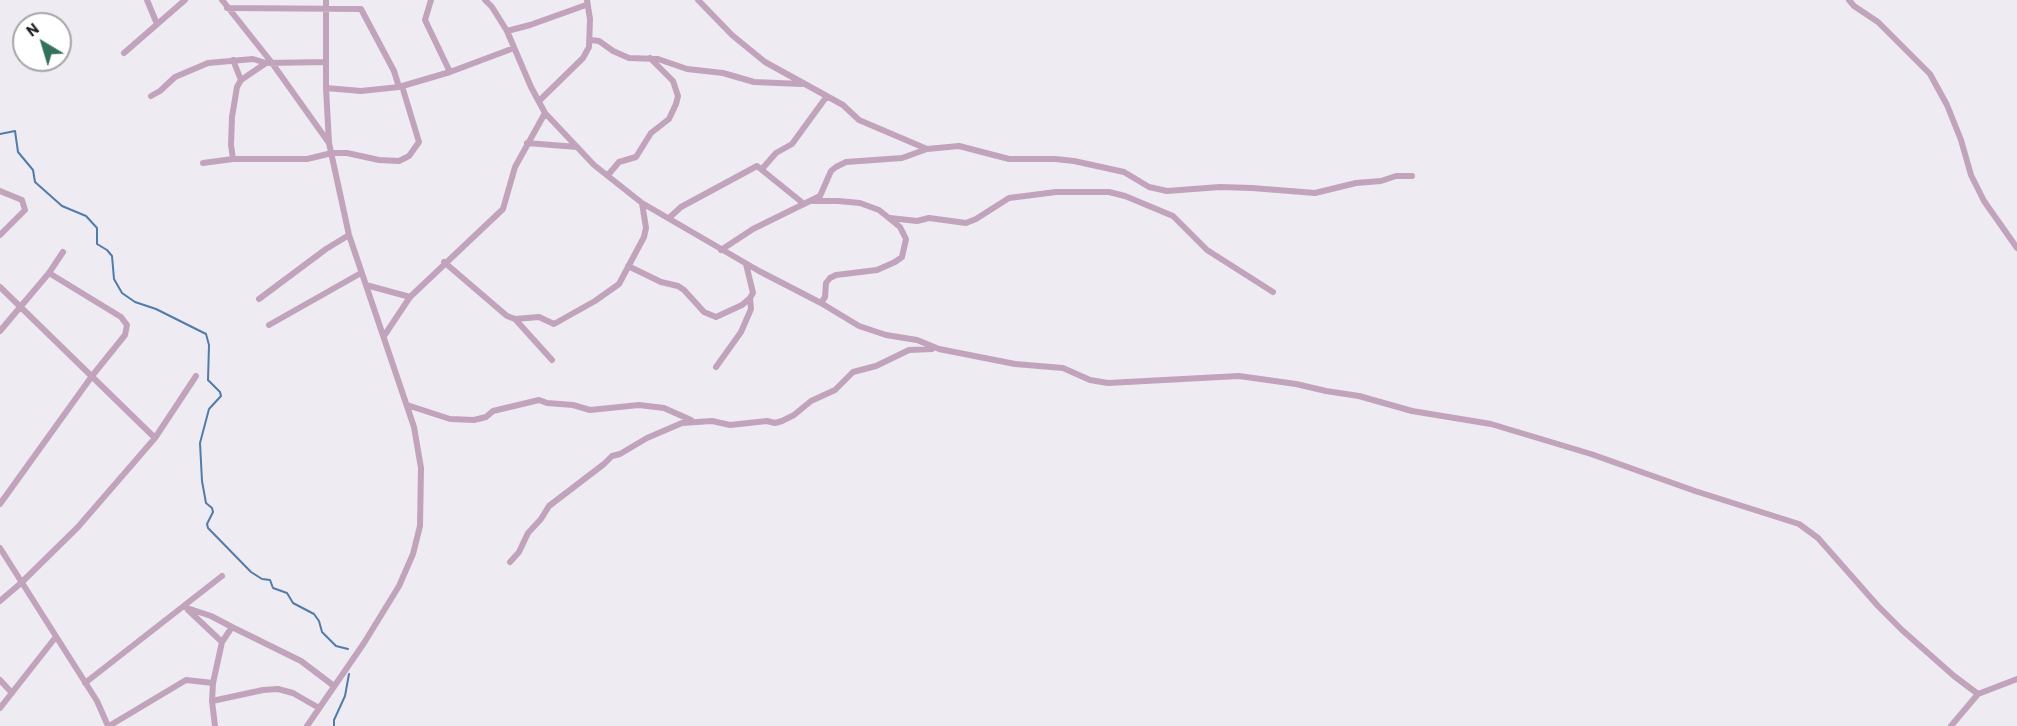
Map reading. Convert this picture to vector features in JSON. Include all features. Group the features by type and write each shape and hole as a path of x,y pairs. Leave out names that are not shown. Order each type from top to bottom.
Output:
{"street":[{"path":"147,0 157,24"},
{"path":"124,53 185,0"},
{"path":"222,0 329,143"},
{"path":"307,726 364,643 399,586 413,554 420,526 422,468 414,427 349,235 329,143 326,88 326,0"},
{"path":"431,0 425,20 450,72"},
{"path":"485,0 507,31 545,113 594,165 620,187 642,203 746,264 860,326 886,335 917,340 939,349"},
{"path":"698,0 732,35 765,62 843,105 859,120 927,148"},
{"path":"1849,0 1878,22 1929,74 1947,105 1961,140 1971,175 1984,201 2017,248"},
{"path":"507,31 530,25 586,2 590,12 591,40 583,58 539,101"},
{"path":"203,163 233,159 307,159 332,153 347,153 392,161 409,156 419,142 394,70 364,12 358,9 227,8"},
{"path":"591,40 629,58 650,58 687,69 723,73 754,82 805,84"},
{"path":"326,88 362,91 401,87 450,72 514,48"},
{"path":"608,175 619,162 636,157 651,133 669,119 676,104 678,96 673,81 650,58"},
{"path":"152,96 175,77 208,63 253,59 269,63 326,62"},
{"path":"233,60 241,80"},
{"path":"233,159 232,117 237,87 241,80 269,63"},
{"path":"762,169 776,153 792,144 827,96"},
{"path":"384,336 410,297 503,208 515,167 545,113"},
{"path":"527,143 576,147"},
{"path":"722,250 753,229 820,196 829,176 836,167 846,162 902,158 927,148 959,146 1009,159 1074,161 1124,172 1149,187 1167,191 1220,187 1269,188 1315,193 1356,183 1382,181 1396,176 1412,176"},
{"path":"669,218 681,207 757,166 776,184 806,203 838,201 860,203 879,210 900,227 906,239 902,257 877,270 836,275 830,278 826,283 825,297 821,303"},
{"path":"0,191 22,200 25,210 0,235"},
{"path":"890,218 917,221 929,218 966,223 1009,198 1056,192 1109,192 1125,196 1173,216 1207,250 1273,292"},
{"path":"444,262 507,316 515,319 539,317 554,324 595,301 619,284 644,237 646,228 642,203"},
{"path":"259,299 326,249 349,235"},
{"path":"0,331 49,273 63,252"},
{"path":"628,266 684,290 704,312 716,317 742,306 753,293 746,264"},
{"path":"0,504 125,335 127,325 121,317 49,273"},
{"path":"269,325 361,273"},
{"path":"366,285 410,297"},
{"path":"0,287 155,438"},
{"path":"716,367 741,332 751,309 750,298"},
{"path":"515,319 552,360"},
{"path":"510,562 519,552 528,533 549,506 612,456 620,454 667,428 695,421 712,421 730,425 767,421 782,422 794,416 811,401 835,390 853,372 876,366 909,350 939,349 1015,364 1063,368 1090,380 1108,383 1239,376 1359,396 1413,411 1512,429 1695,491 1793,520 1818,538 1878,606 1908,636 1978,694"},
{"path":"0,601 21,584 78,527 155,438 196,376"},
{"path":"407,405 450,419 474,420 486,417 493,411 539,400 590,410 639,405 664,408 685,419 695,421"},
{"path":"0,548 97,702 108,726 186,680 213,683"},
{"path":"85,683 222,576"},
{"path":"184,607 211,616 302,661 334,686"},
{"path":"184,607 222,642"},
{"path":"215,726 213,683 222,642 232,627"},
{"path":"0,708 55,638"},
{"path":"1952,726 1978,694 2017,679"},
{"path":"0,680 12,693"},
{"path":"212,700 278,689 293,693 319,708"}],"waterway":[{"path":"0,134 15,131 18,152 33,170 35,182 62,206 86,216 97,228 97,244 112,256 114,279 122,293 135,302 156,309 206,334 209,345 208,380 221,396 209,409 200,443 206,503 213,512 207,524 208,528 251,572 262,579 270,580 273,588 287,593 293,603 314,614 322,632 336,646 348,649"},
{"path":"334,726 334,720 345,696 349,674"}]}
